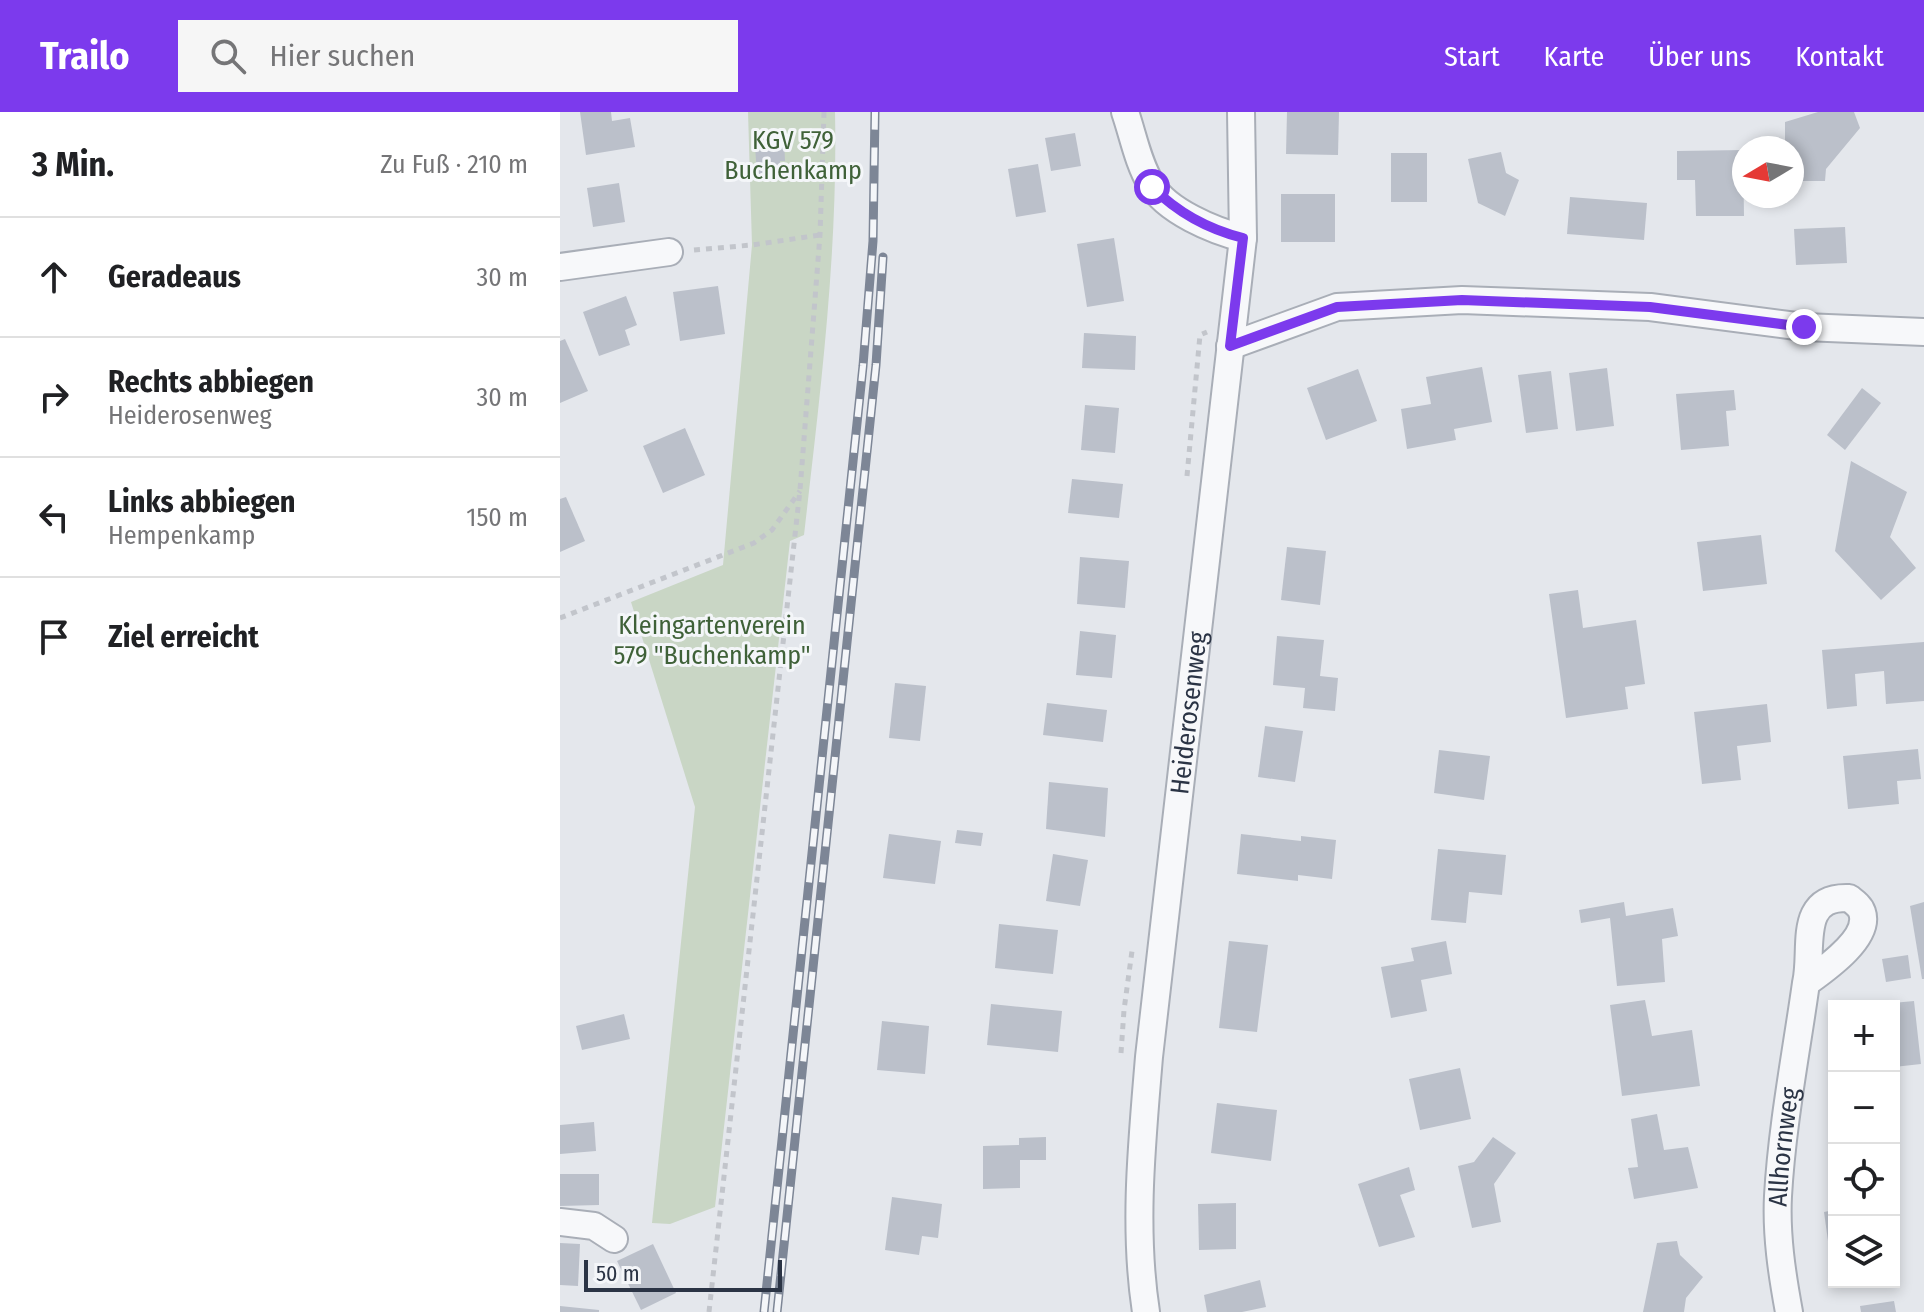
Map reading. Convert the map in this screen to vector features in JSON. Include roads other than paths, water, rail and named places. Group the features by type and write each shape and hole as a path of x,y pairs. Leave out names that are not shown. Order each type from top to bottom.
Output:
{"street":[{"path":"1125,112 1152,187 1165,200 1205,226 1243,238"},
{"name":"Heiderosenweg","path":"1146,1312 1140,1274 1140,1169 1149,1057 1243,238 1241,112"},
{"path":"560,267 669,252"},
{"path":"1230,346 1337,307 1462,300 1650,307 1804,327 1924,332"},
{"name":"Allhornweg","path":"1789,1312 1780,1253 1778,1199 1786,1114 1806,983"},
{"path":"560,1222 594,1226 614,1239"}],"railway":[{"path":"764,1312 863,366 873,241 875,112"},
{"path":"777,1312 876,365 883,257"}],"park label":[{"name":"KGV 579 Buchenkamp","path":"793,155"},
{"name":"Kleingartenverein 579 \"Buchenkamp\"","path":"712,640"}]}
